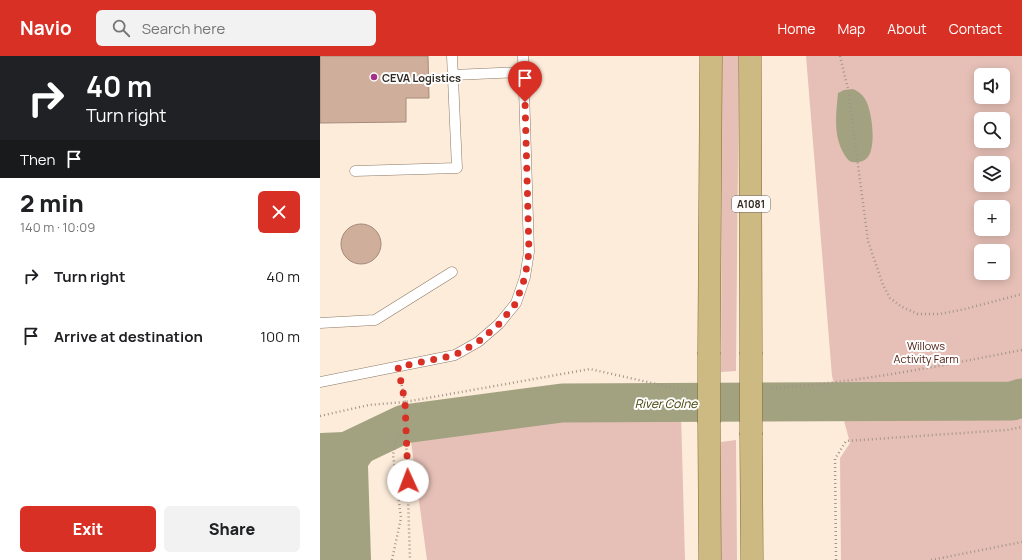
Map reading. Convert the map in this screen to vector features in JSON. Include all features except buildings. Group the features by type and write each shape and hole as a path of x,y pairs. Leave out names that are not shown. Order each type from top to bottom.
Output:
{"main road":[{"path":"710,560 709,352 711,56"},
{"name":"A1081","path":"750,56 752,560"}],"lane":[{"path":"355,171 457,168 452,56"},
{"path":"320,382 455,355 478,342 494,329 516,303 525,277 529,252 523,56"},
{"path":"452,75 524,72"},
{"path":"320,322 375,320 452,272"}],"path":[{"path":"840,56 848,89 868,241 883,285 890,298 902,307 918,314 940,314 1022,294"},
{"path":"398,367 405,402 406,416 410,560"},
{"path":"320,416 369,405 405,402"},
{"path":"836,560 836,459 846,441 1007,430 1022,427"},
{"path":"392,560 401,518 393,455 396,438 406,431"},
{"path":"930,560 1022,542"}],"green space":[{"path":"722,56 739,56 736,371 721,372"},
{"name":"Willows Activity Farm","path":"806,56 1022,56 1022,560 841,560 840,458 850,443 832,376"},
{"path":"634,411 681,412 685,560 427,560 410,434 511,413"},
{"path":"736,440 737,560 720,560 721,442"}],"shaded area":[{"path":"853,89 861,94 868,104 873,138 870,153 867,158 856,162 849,161 844,154 838,139 836,124 838,93 844,90"},
{"path":"393,430 368,466 371,560 320,560 320,433"}],"waterway":[{"name":"River Colne","path":"320,464 404,424 562,403 1012,401 1022,398"}],"place":[{"name":"CEVA Logistics","path":"374,77"}],"route":[{"path":"408,481 405,402 398,367 455,355 478,342 499,324 516,303 525,277 529,252 525,102"}]}
